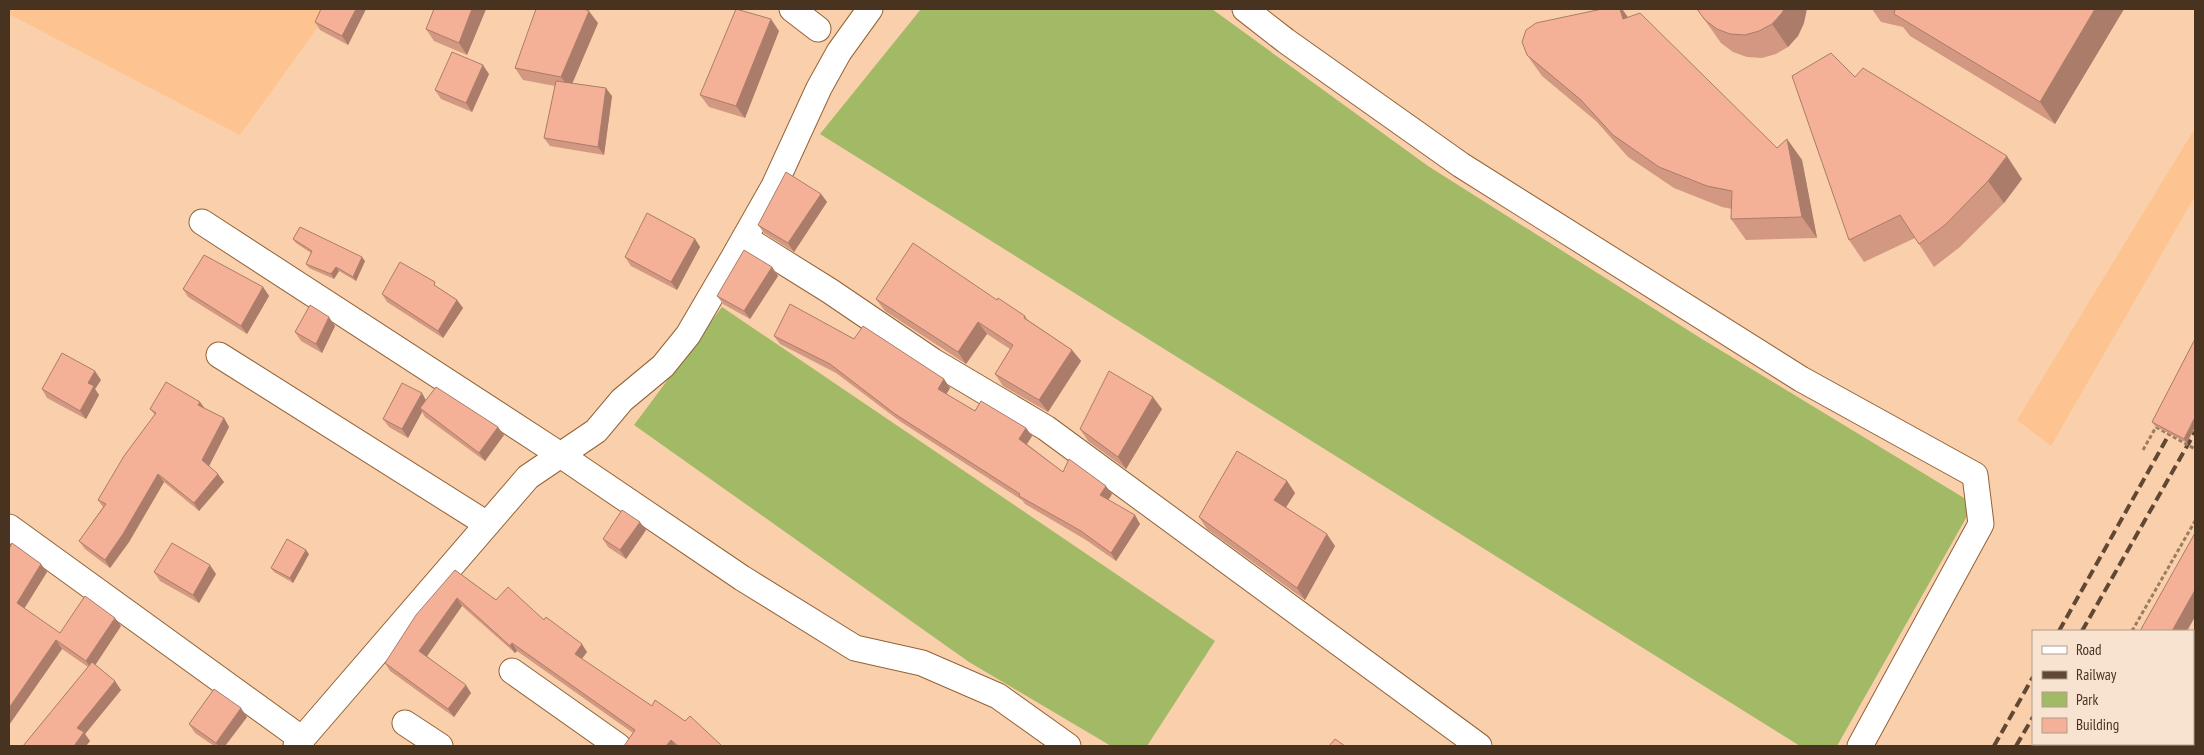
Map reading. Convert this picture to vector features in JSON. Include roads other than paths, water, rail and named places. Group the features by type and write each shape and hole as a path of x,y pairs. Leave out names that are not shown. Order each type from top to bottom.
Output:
{"street":[{"path":"792,9 818,29"},
{"path":"9,527 299,743 528,477 596,432 622,400 664,366 688,335 745,238 778,178 819,88 840,52 870,9"},
{"path":"1245,9 1286,41 1461,165 1801,379 1975,475 1981,524 1860,746"},
{"path":"202,222 562,456 742,578 855,648 922,662 998,696 1068,746"},
{"path":"745,238 830,290 934,361 1046,428 1479,746"},
{"path":"219,354 487,524"},
{"path":"512,672 618,746"},
{"path":"405,723 440,746"}],"railway":[{"path":"2060,630 2176,422"},
{"path":"2083,630 2195,432"},
{"path":"1994,746 2032,679"},
{"path":"2016,746 2032,719"}]}
